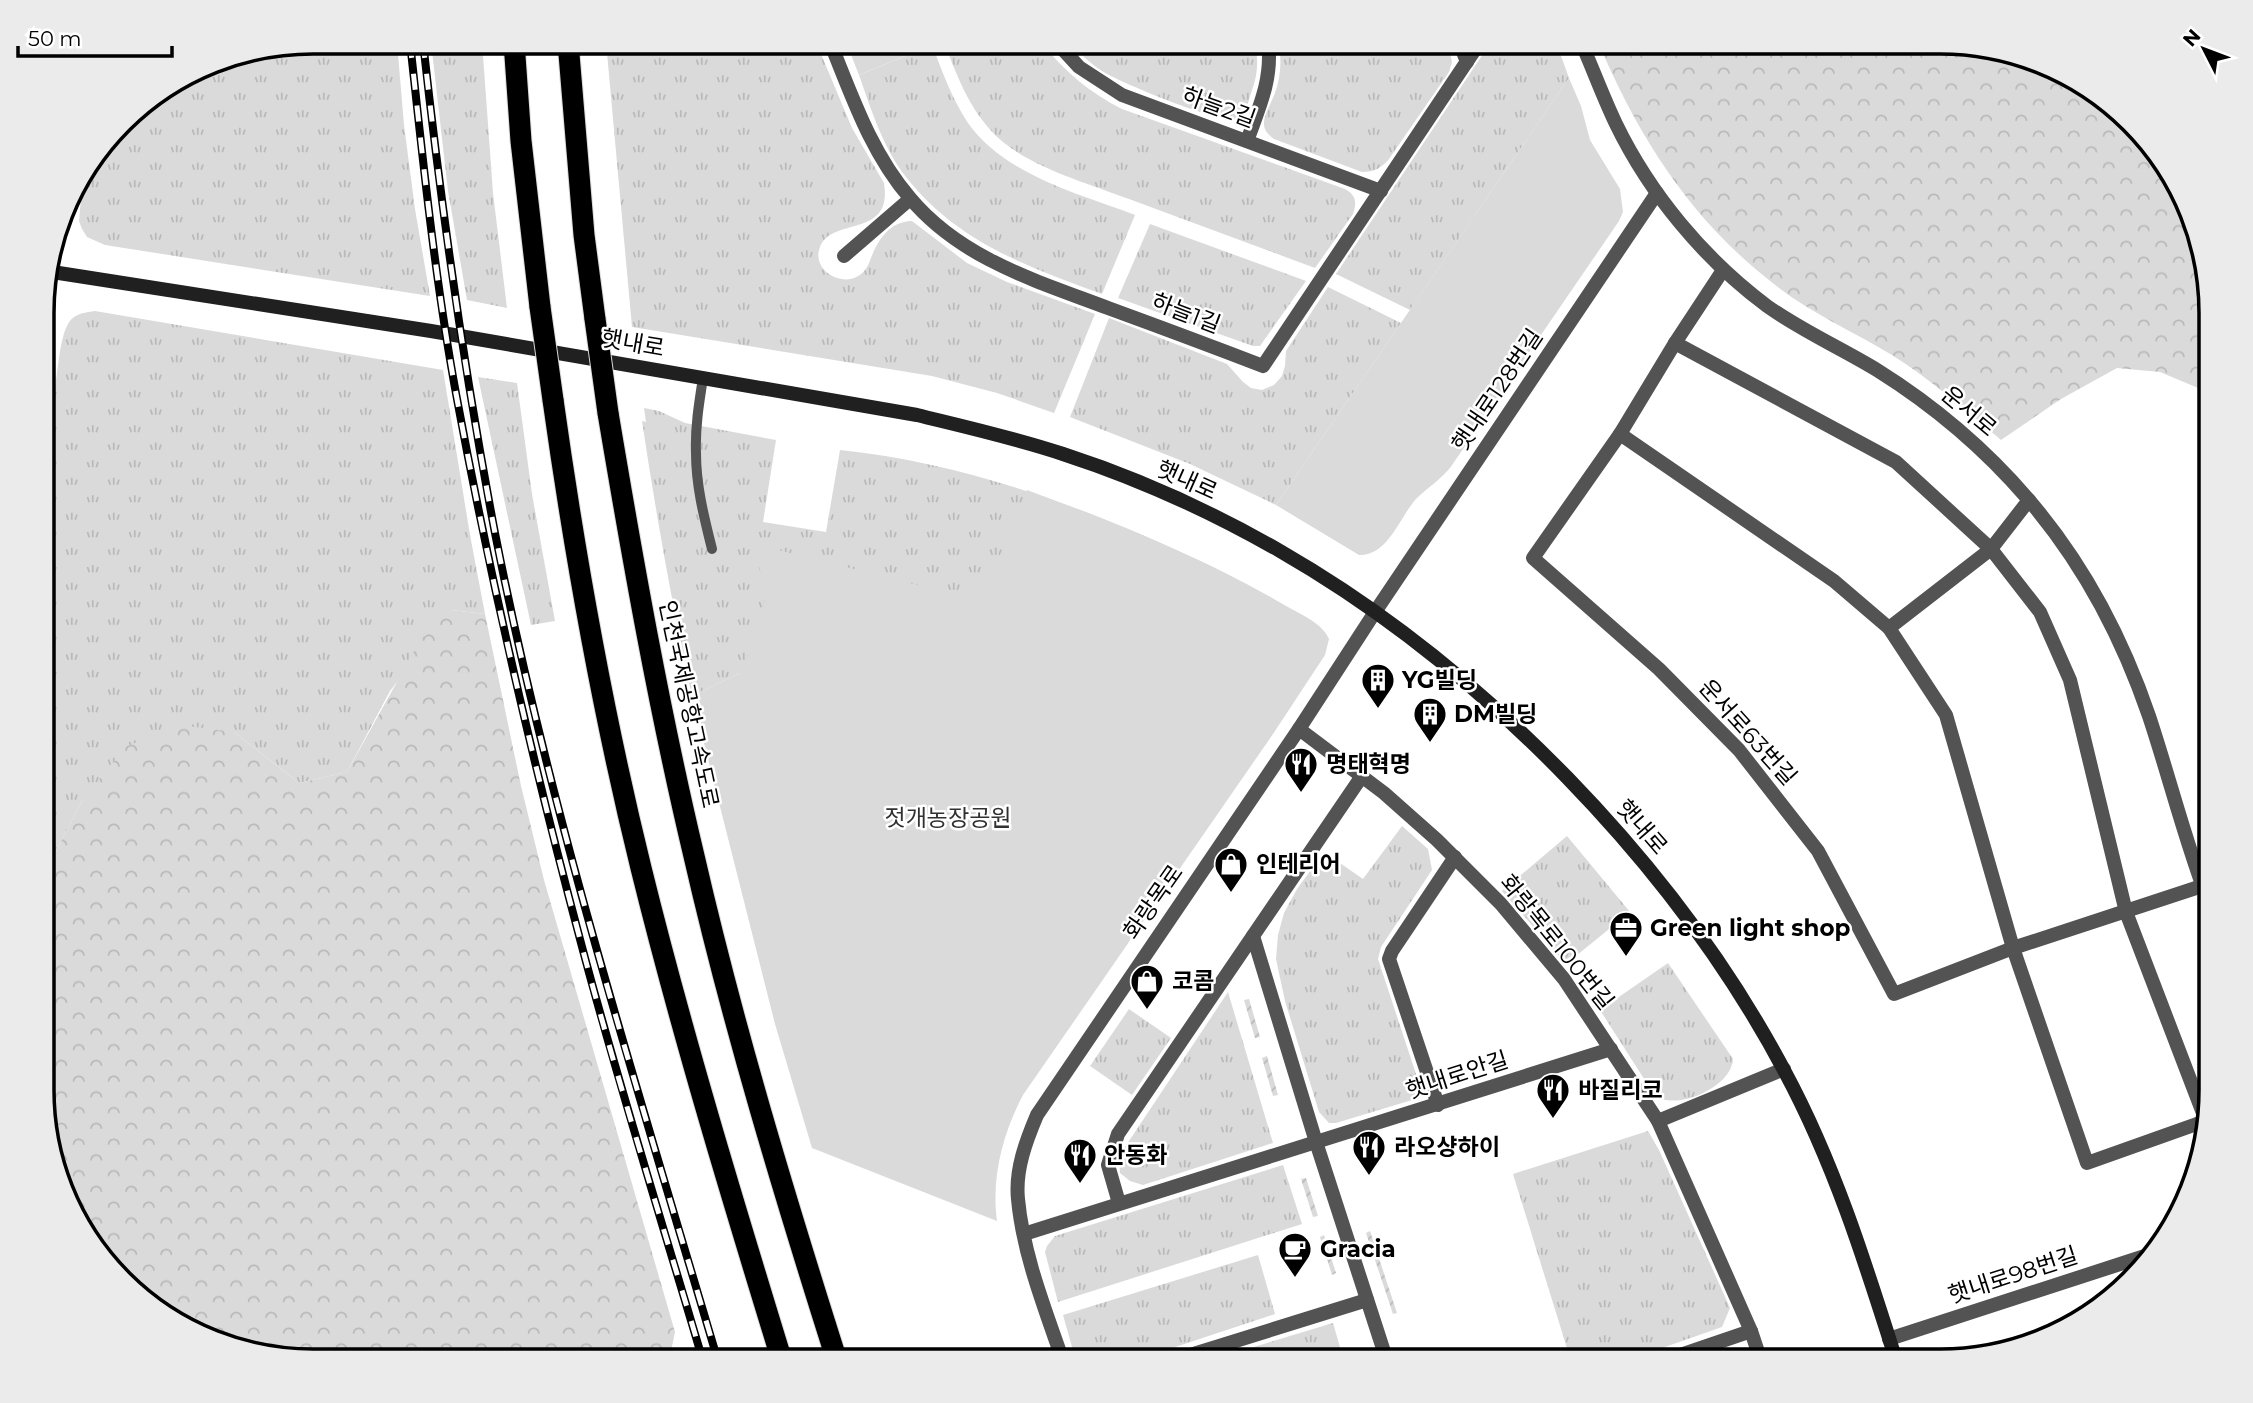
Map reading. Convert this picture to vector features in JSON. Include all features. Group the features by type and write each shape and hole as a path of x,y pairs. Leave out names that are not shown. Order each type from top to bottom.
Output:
{"highway":[{"path":"515,54 521,141 540,307 565,488 613,742 641,866 702,1093 778,1349"},
{"name":"인천국제공항고속도로","path":"569,54 584,234 595,319 608,413 644,623 694,856 727,990 833,1349"}],"main road":[{"name":"햇내로","path":"57,273 431,331 917,415 993,433 1065,454 1136,482 1239,529 1331,581 1375,612 1502,715 1548,758 1640,857 1711,952 1784,1069 1815,1133 1836,1183 1892,1349"}],"street":[{"name":"하늘1길","path":"835,54 876,150 911,199 946,233 992,262 1263,366 1472,54"},
{"name":"하늘2길","path":"1067,54 1079,67 1122,95 1381,191"},
{"path":"1247,141 1267,85 1270,54"},
{"path":"1464,54 1467,62"},
{"name":"운서로","path":"1586,54 1635,159 1683,226 1723,270 1766,305 1912,393 1957,428 2029,500 2079,567 2124,651 2149,717 2199,876"},
{"name":"햇내로128번길","path":"1375,612 1657,193"},
{"path":"844,256 911,199"},
{"name":"운서로63번길","path":"1723,270 1620,434 1533,558 1659,669 1739,750 1818,851 1894,994 2013,948 2199,887"},
{"path":"1675,343 1896,462 1991,549 2040,612 2070,680 2126,912 2198,1099"},
{"path":"1620,434 1834,581 1889,628 1946,715 2013,948 2087,1163 2197,1125"},
{"path":"1889,628 1991,549 2029,500"},
{"name":"화랑목로","path":"1059,1349 1024,1234 1017,1197 1020,1165 1037,1115 1299,729 1375,612"},
{"name":"화랑목로100번길","path":"1299,729 1362,776 1455,857 1501,904 1557,970 1591,1017 1658,1121 1757,1349"},
{"path":"1119,1203 1108,1165 1118,1133 1362,776"},
{"path":"1438,1105 1389,959 1455,857"},
{"path":"1253,936 1383,1349"},
{"name":"햇내로안길","path":"1316,1142 1611,1049"},
{"path":"1658,1121 1784,1069"},
{"path":"1024,1234 1316,1142"},
{"name":"햇내로98번길","path":"1889,1339 2137,1259"},
{"path":"1210,1349 1367,1300"},
{"path":"1699,1349 1751,1332"}],"lane":[{"path":"703,378 696,431 696,454 702,508 712,549"}],"green space":[{"path":"398,54 415,209 430,296 105,245 87,237 79,221 81,199 118,142 142,118 199,81 246,63 279,56"},
{"path":"432,54 483,54 493,193 507,308 467,300 448,191"},
{"path":"607,54 821,54 852,128 884,183 884,201 871,220 836,232 820,247 818,257 827,273 845,279 863,273 884,234 896,225 912,221 967,263 1007,282 1095,314 1054,413 997,393 932,376 632,327"},
{"path":"851,54 910,54 859,75"},
{"path":"910,54 936,54 962,114 983,141 1022,169 1044,180 1135,215 1102,294 995,250 948,219 926,200 891,154 878,128 859,75"},
{"path":"949,54 1052,54 1078,80 1122,109 1345,189 1355,199 1353,214 1315,268 1064,175 1016,152 992,132 974,109"},
{"path":"1081,54 1256,54 1257,60 1256,78 1244,113 1238,118 1229,119 1193,110 1149,93 1112,77"},
{"path":"1279,54 1450,54 1452,62 1449,72 1389,159 1377,169 1362,172 1274,139 1266,131 1265,117 1275,93"},
{"path":"1483,54 1560,54 1569,78 1410,310 1336,274"},
{"path":"1603,54 1940,54 1974,56 2007,63 2054,81 2111,118 2135,142 2172,199 2190,246 2197,279 2199,388 2160,372 2117,368 2061,399 2001,440 1906,365 1817,313 1774,284 1744,259 1692,204 1670,175 1631,111"},
{"path":"1569,78 1581,106 1590,140 1620,189 1623,212 1450,468 1416,499 1385,543 1369,554 1359,555 1276,505"},
{"path":"1150,224 1306,281 1260,346 1253,346 1118,298"},
{"path":"1328,287 1401,323 1276,505 1190,464 1070,417 1109,318 1227,364 1251,388 1262,390 1274,385 1282,376 1286,351"},
{"path":"95,311 443,370 485,614 452,610 390,691 347,772 299,783 234,732 82,801 54,855 54,393 63,336 74,317"},
{"path":"478,377 517,383 532,494 555,621 531,625"},
{"path":"644,408 659,411 685,423 776,440 763,522 826,532 840,450 938,466 1034,493 1127,528 1217,569 740,673 692,696 653,490 642,421 646,422"},
{"name":"젓개농장공원","path":"1027,490 1127,529 1225,573 1311,620 1322,628 1329,639 1325,655 1273,734 1023,1095 1000,1156 996,1188 997,1221 812,1148 775,1024 692,696 740,673 762,624 765,593 754,544 981,601"},
{"path":"452,610 485,614 544,880 675,1332 671,1349 313,1349 279,1347 246,1340 199,1322 142,1285 118,1261 98,1234 68,1173 56,1124 54,1090 54,855 82,801 125,747 180,725 234,732 299,783 347,772 419,642"},
{"path":"1402,826 1428,849 1432,870 1381,947 1378,959 1420,1086 1412,1100 1329,1123 1319,1112 1285,1001 1276,959 1278,935 1284,913 1297,889 1324,852 1363,879"},
{"path":"1567,836 1630,912 1566,964 1502,891"},
{"path":"1668,963 1733,1059 1730,1069 1714,1087 1702,1094 1676,1100 1655,1096 1600,1010"},
{"path":"1228,992 1273,1143 1143,1185 1130,1181 1120,1173 1119,1158 1123,1150"},
{"path":"1249,999 1260,1037 1255,1038 1244,1000"},
{"path":"1129,1009 1171,1038 1132,1095 1090,1066"},
{"path":"1267,1056 1278,1095 1273,1096 1262,1058"},
{"path":"1648,1131 1730,1308 1722,1327 1659,1349 1567,1349 1513,1174"},
{"path":"1283,1165 1302,1224 1058,1302 1045,1252 1055,1236"},
{"path":"1306,1178 1318,1216 1313,1217 1301,1179"},
{"path":"1370,1231 1397,1313 1393,1314 1366,1233"},
{"path":"1324,1235 1336,1273 1332,1275 1320,1237"},
{"path":"1258,1255 1275,1314 1169,1349 1073,1349 1063,1315"},
{"path":"1333,1323 1341,1349 1247,1349"}],"railway":[{"path":"411,54 430,221 449,355 499,604 546,808 581,943 699,1349"},
{"path":"424,54 463,350 495,533 517,638 568,846 626,1053 714,1349"}],"place":[{"name":"YG빌딩","path":"1378,710"},
{"name":"DM빌딩","path":"1430,744"},
{"name":"명태혁명","path":"1301,794"},
{"name":"인테리어","path":"1231,894"},
{"name":"Green light shop","path":"1626,958"},
{"name":"코콤","path":"1147,1011"},
{"name":"바질리코","path":"1553,1120"},
{"name":"라오샹하이","path":"1369,1177"},
{"name":"안동화","path":"1080,1185"},
{"name":"Gracia","path":"1295,1279"}]}
